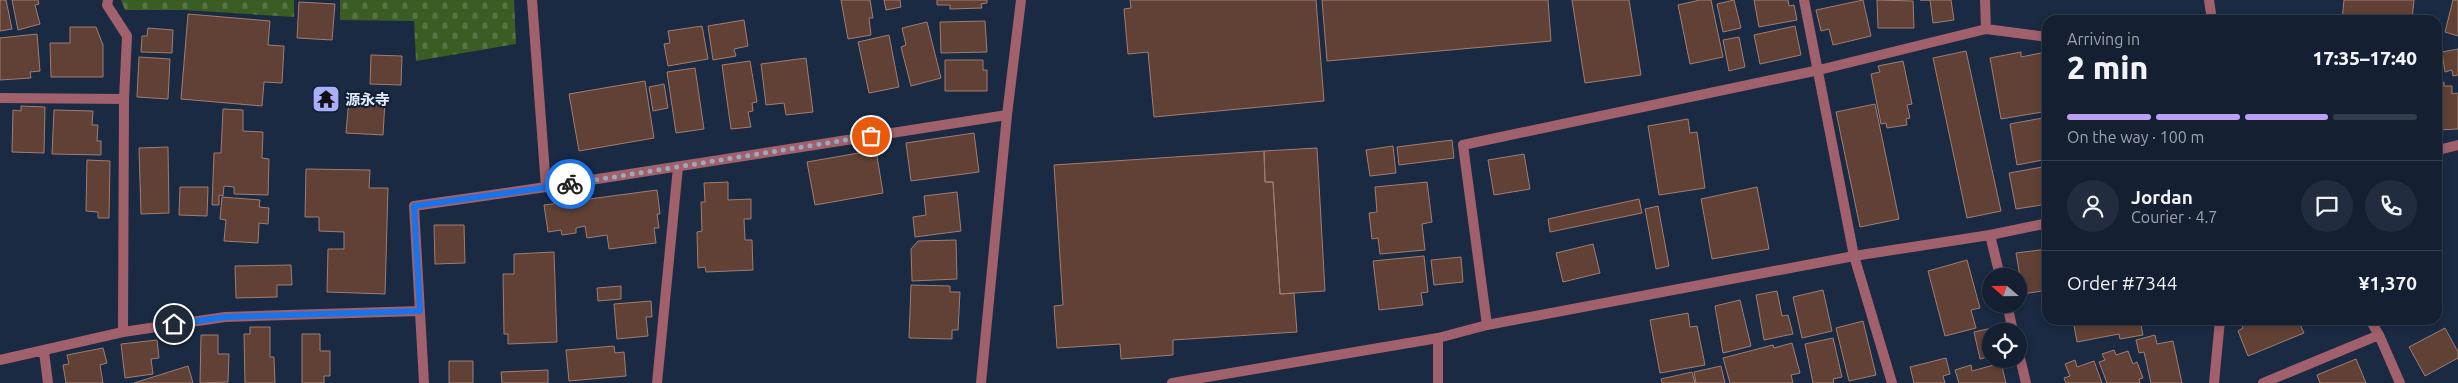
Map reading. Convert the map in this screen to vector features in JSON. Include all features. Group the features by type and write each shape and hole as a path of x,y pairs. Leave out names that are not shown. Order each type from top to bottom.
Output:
{"street":[{"path":"108,0 107,5 127,36 124,99 123,332"},
{"path":"532,0 546,188"},
{"path":"981,383 1007,115 1021,0"},
{"path":"1804,0 1854,256 1892,383"},
{"path":"1985,0 1986,29"},
{"path":"2209,0 2211,15"},
{"path":"1486,325 1463,146 1819,70 1986,29 2042,36"},
{"path":"0,98 124,99"},
{"path":"424,383 414,206 546,188 1007,115"},
{"path":"2442,149 2458,145"},
{"path":"657,383 678,166"},
{"path":"1172,383 1438,338 1486,325 1854,256 1990,235 2042,224"},
{"path":"1990,235 1998,268"},
{"path":"0,360 44,352 123,332 225,317 420,311"},
{"path":"2214,383 2220,325"},
{"path":"2373,325 2400,383"},
{"path":"2263,383 2379,335"},
{"path":"1438,338 1438,383"},
{"path":"44,352 48,383"},
{"path":"2022,368 2026,383"}],"green space":[{"path":"121,0 294,0 294,17 184,10 125,10"},
{"path":"340,0 514,0 516,44 416,61 414,21 340,20"}],"building":[{"path":"0,0 6,0 12,29 0,31"},
{"path":"12,0 38,0 39,4 35,5 40,24 18,30"},
{"path":"841,0 870,0 873,18 869,18 871,35 848,39"},
{"path":"884,0 900,0 901,7 886,10"},
{"path":"937,0 987,0 987,3 981,4 982,8 950,9 950,5 937,5"},
{"path":"1130,0 1316,0 1324,101 1154,117 1148,52 1128,54 1124,9 1131,8"},
{"path":"1322,0 1548,0 1551,41 1327,61"},
{"path":"1572,0 1629,0 1641,75 1585,83"},
{"path":"1700,0 1711,0 1723,57 1690,64 1678,5"},
{"path":"1734,0 1741,28 1723,32 1717,4"},
{"path":"1754,0 1788,0 1789,6 1794,5 1797,20 1759,27"},
{"path":"1863,0 1871,36 1833,45 1829,29 1821,31 1816,10"},
{"path":"1877,0 1913,1 1914,28 1878,28"},
{"path":"1930,0 1951,0 1954,20 1933,23"},
{"path":"2344,0 2414,0 2412,15 2342,15"},
{"path":"2453,0 2458,0 2458,36 2445,32"},
{"path":"299,2 335,4 332,40 297,38"},
{"path":"188,14 270,21 268,45 284,46 282,83 264,82 262,106 181,99"},
{"path":"744,20 748,46 734,49 736,56 713,60 708,26"},
{"path":"985,21 987,52 941,53 940,22"},
{"path":"927,22 941,78 911,86 901,47 906,45 902,28"},
{"path":"702,26 708,59 668,66 664,44 670,43 668,31"},
{"path":"1795,26 1801,55 1760,64 1754,35"},
{"path":"70,27 96,27 103,45 103,77 51,77 50,43 70,43"},
{"path":"148,28 173,30 172,53 141,52 142,36 147,36"},
{"path":"37,34 40,71 30,72 31,78 0,80 0,38"},
{"path":"889,35 899,87 869,93 858,42"},
{"path":"1739,37 1745,67 1729,71 1723,40"},
{"path":"2458,49 2458,75 2453,76 2452,70 2445,72 2442,52"},
{"path":"1966,51 2001,211 1967,218 1933,58"},
{"path":"2021,52 2021,57 2042,53 2042,112 2001,119 1990,58"},
{"path":"371,55 402,56 401,85 370,84"},
{"path":"139,57 170,59 168,99 137,97"},
{"path":"806,58 813,112 786,115 784,103 766,105 761,64"},
{"path":"945,60 983,60 983,70 987,70 987,91 945,91"},
{"path":"750,61 757,102 752,103 753,111 748,112 751,127 731,129 722,65"},
{"path":"1903,61 1912,104 1907,105 1910,118 1906,119 1907,125 1887,128 1886,123 1881,124 1871,74 1880,72 1878,66"},
{"path":"695,68 704,129 676,133 667,72"},
{"path":"645,81 654,138 579,151 569,94"},
{"path":"2442,82 2444,82 2444,86 2452,86 2452,94 2458,93 2458,129 2442,130"},
{"path":"664,84 668,108 653,111 649,87"},
{"path":"349,98 385,101 383,135 346,133"},
{"path":"1875,104 1899,219 1860,227 1836,112"},
{"path":"21,106 45,107 44,153 12,152 13,110 21,111"},
{"path":"223,109 243,110 243,131 263,132 262,158 269,159 268,195 234,194 234,187 224,186 223,196 219,195 219,205 212,205 214,153 221,153"},
{"path":"54,110 93,111 92,125 98,125 97,141 101,141 101,155 52,154"},
{"path":"2042,118 2042,160 2017,165 2010,124"},
{"path":"1688,119 1690,133 1697,132 1705,188 1659,195 1648,126"},
{"path":"974,133 979,172 911,181 906,143"},
{"path":"1452,140 1454,158 1399,165 1397,147"},
{"path":"1393,146 1396,173 1370,176 1366,150"},
{"path":"168,147 169,213 141,214 139,148"},
{"path":"1317,148 1325,291 1280,294 1273,182 1265,182 1264,151"},
{"path":"876,150 883,193 815,205 807,162"},
{"path":"1264,151 1265,182 1273,182 1280,294 1294,293 1297,332 1173,340 1173,355 1121,359 1120,344 1057,348 1054,306 1063,305 1054,165"},
{"path":"1524,154 1530,189 1494,195 1488,160"},
{"path":"87,160 110,161 109,218 98,218 98,212 86,211"},
{"path":"2042,167 2042,205 2016,209 2009,173"},
{"path":"306,169 370,170 369,188 388,188 385,294 327,292 328,249 344,249 344,232 319,231 319,217 305,217"},
{"path":"728,182 728,200 751,199 751,219 744,219 745,240 752,240 753,270 706,272 705,267 698,268 697,232 702,231 701,202 705,202 704,183"},
{"path":"1427,182 1432,222 1422,224 1425,250 1380,254 1378,238 1372,239 1369,213 1377,212 1375,187"},
{"path":"180,187 208,187 207,216 179,215"},
{"path":"1757,187 1769,249 1712,259 1701,199"},
{"path":"657,190 660,214 657,214 659,228 654,228 656,243 609,249 607,235 587,238 585,226 576,228 576,233 562,235 561,230 548,232 544,205"},
{"path":"957,192 961,231 915,237 913,217 926,215 924,196"},
{"path":"222,197 260,200 259,207 269,208 268,224 259,223 258,243 224,241 226,220 220,219"},
{"path":"1639,199 1642,213 1550,232 1548,219"},
{"path":"1658,206 1669,266 1656,269 1645,209"},
{"path":"434,225 464,225 465,263 435,264"},
{"path":"956,240 957,279 912,281 911,249 918,241"},
{"path":"1593,244 1600,273 1563,282 1556,253"},
{"path":"2042,250 2042,291 2028,293 2028,268 2019,268 2016,253"},
{"path":"554,252 557,342 508,344 508,334 504,334 503,274 514,274 514,254"},
{"path":"1424,256 1428,292 1421,293 1423,305 1379,310 1373,261"},
{"path":"1461,257 1463,282 1434,285 1431,260"},
{"path":"1967,260 1980,308 1971,310 1976,328 1945,336 1928,271"},
{"path":"291,265 292,285 277,285 277,297 236,298 235,266"},
{"path":"911,285 950,286 950,292 960,292 958,330 952,330 952,339 909,338"},
{"path":"621,286 621,299 598,301 597,288"},
{"path":"1823,290 1832,331 1802,338 1793,297"},
{"path":"1777,291 1782,316 1788,315 1793,334 1764,340 1756,295"},
{"path":"1740,300 1751,346 1723,353 1715,306"},
{"path":"651,301 652,317 646,317 648,336 617,339 614,304"},
{"path":"1688,313 1690,327 1697,326 1705,365 1660,373 1650,320"},
{"path":"1863,321 1876,375 1849,381 1836,328"},
{"path":"2074,325 2141,325 2143,335 2120,339 2119,334 2077,342"},
{"path":"2242,325 2300,325 2304,333 2248,356 2238,331 2243,328"},
{"path":"250,327 270,327 270,357 274,357 275,383 245,383 244,334 250,334"},
{"path":"2445,328 2458,352 2458,358 2425,376 2409,347"},
{"path":"1982,330 1982,358 1980,359 1974,332"},
{"path":"302,334 320,334 320,351 330,351 330,376 324,376 324,383 302,383"},
{"path":"201,335 218,335 218,354 229,354 228,382 200,383"},
{"path":"2155,335 2157,344 2173,341 2182,383 2151,383 2144,352 2139,353 2136,340"},
{"path":"1833,338 1842,377 1833,379 1834,383 1813,383 1805,344"},
{"path":"157,340 159,358 151,359 153,374 125,378 121,344"},
{"path":"1792,343 1800,373 1791,375 1793,383 1730,383 1723,358 1773,345 1774,348"},
{"path":"614,346 615,353 624,352 626,376 569,381 566,350"},
{"path":"103,348 107,363 100,365 103,383 66,383 63,365 69,364 67,355"},
{"path":"2114,350 2116,355 2128,351 2133,364 2137,362 2143,378 2139,379 2140,383 2107,383 2099,362 2105,360 2102,354"},
{"path":"1946,358 1950,374 1943,376 1945,383 1914,383 1910,367"},
{"path":"2356,359 2366,383 2320,383 2317,375"},
{"path":"2075,360 2077,367 2094,361 2102,383 2066,383 2064,378 2070,376 2065,364"},
{"path":"449,361 473,361 473,383 449,383"},
{"path":"1971,365 1972,371 1983,368 2002,368 2006,383 1959,383 1955,370"},
{"path":"188,366 193,383 134,383"},
{"path":"1721,366 1725,383 1696,383 1694,372"},
{"path":"548,370 548,383 502,383 501,372"},
{"path":"1692,372 1695,383 1662,383 1661,379"}],"way so far":[{"path":"570,184 871,136"}],"place":[{"name":"源永寺","path":"326,99"}],"route":[{"path":"174,324 225,317 420,311 414,206 570,184"}]}
